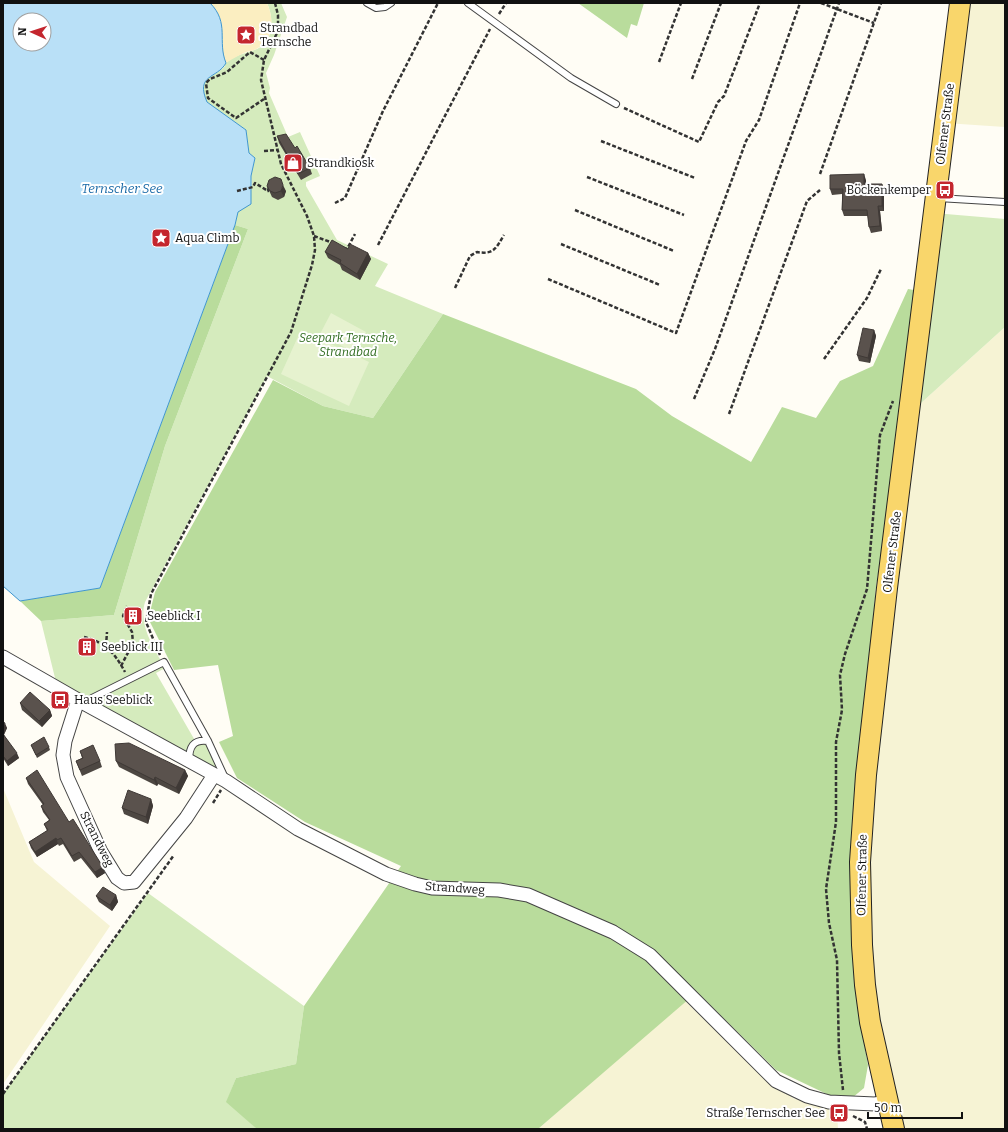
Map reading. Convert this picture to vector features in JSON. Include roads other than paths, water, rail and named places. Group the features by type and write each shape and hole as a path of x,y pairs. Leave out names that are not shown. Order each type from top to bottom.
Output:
{"main road":[{"name":"Olfener Straße","path":"894,1129 870,1022 865,984 862,945 860,862 868,759 960,3"}],"street":[{"name":"Strandweg","path":"3,657 82,703 220,778 298,829 386,874 432,888 499,890 528,895 613,932 650,955 776,1081 807,1096 829,1102 845,1104 875,1104 887,1102"},
{"name":"Strandweg","path":"82,703 65,741 63,755 67,777 101,852 117,878 124,883 134,882 220,778"}],"lane":[{"path":"367,3 376,8 385,7 391,3"},
{"path":"468,3 571,78 616,104"},
{"path":"936,198 1005,202"},
{"path":"82,703 164,662 208,741 220,778"},
{"path":"189,761 189,751 192,744 200,740 208,741"}],"water":[{"name":"Ternscher See","path":"3,3 210,3 220,18 226,63 218,72 205,82 204,93 207,102 246,130 249,153 255,158 251,176 251,204 238,212 235,225 100,588 20,601 3,586"}],"place":[{"name":"Strandbad Ternsche","path":"246,35"},
{"name":"Strandkiosk","path":"293,163"},
{"name":"Böckenkemper","path":"945,190"},
{"name":"Aqua Climb","path":"161,238"},
{"name":"Seeblick I","path":"133,616"},
{"name":"Seeblick III","path":"87,647"},
{"name":"Haus Seeblick","path":"60,700"},
{"name":"Straße Ternscher See","path":"839,1113"}],"park label":[{"name":"Seepark Ternsche, Strandbad","path":"348,345"}]}
